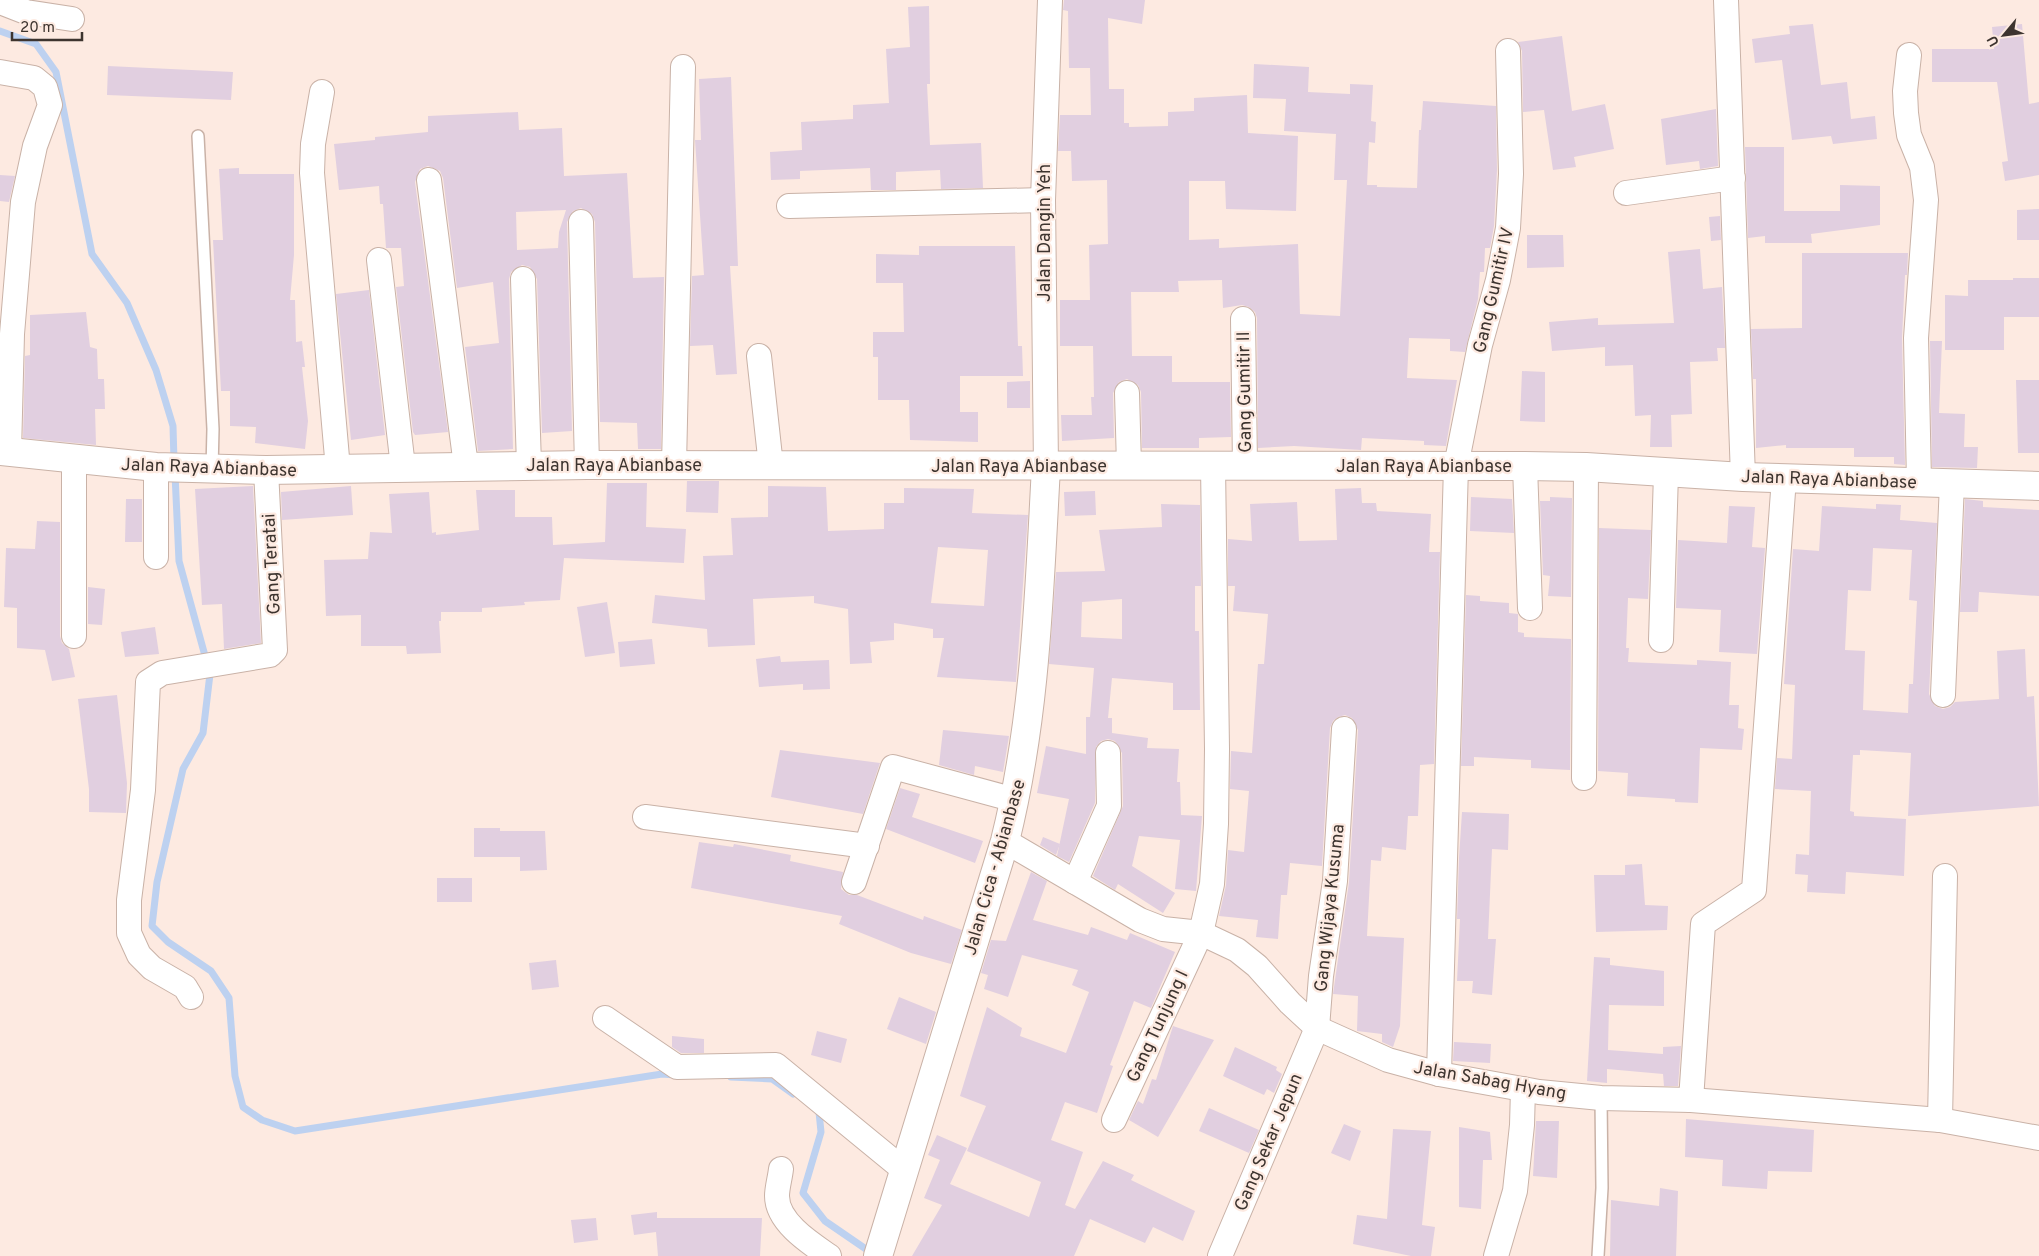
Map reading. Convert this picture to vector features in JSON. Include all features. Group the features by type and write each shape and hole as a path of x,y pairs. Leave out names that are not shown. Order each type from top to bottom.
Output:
{"main road":[{"name":"Jalan Raya Abianbase","path":"4,452 159,467 266,470 529,465 1525,466 1586,467 1744,477 2039,486"},
{"name":"Jalan Cica - Abianbase","path":"880,1247 1005,841 1015,800 1027,732 1035,670 1046,467"}],"street":[{"name":"Jalan Dangin Yeh","path":"1046,467 1043,200 1050,0"},
{"path":"1726,0 1744,477"},
{"path":"0,2 26,12 72,19"},
{"name":"Gang Gumitir IV","path":"1439,1074 1456,466 1480,345 1498,280 1508,228 1511,174 1508,50"},
{"path":"1909,56 1905,91 1906,113 1909,135 1922,167 1926,200 1916,338 1919,482"},
{"path":"674,465 683,67"},
{"path":"0,72 34,78 45,87 50,105 35,146 23,202 4,452"},
{"path":"322,92 313,144 312,173 338,469"},
{"path":"1626,193 1732,178"},
{"path":"429,180 466,466"},
{"path":"789,206 1043,200"},
{"path":"581,222 587,465"},
{"path":"379,260 403,467"},
{"path":"523,279 529,465"},
{"name":"Gang Gumitir II","path":"1243,319 1245,466"},
{"path":"759,356 771,466"},
{"path":"1127,393 1129,466"},
{"path":"74,460 74,636"},
{"name":"Gang Tunjung I","path":"1114,1120 1201,933 1212,884 1216,824 1213,465"},
{"path":"1525,466 1530,608"},
{"path":"156,557 159,467"},
{"path":"1584,778 1586,467"},
{"name":"Gang Teratai","path":"191,997 186,987 152,968 139,955 129,933 129,900 143,790 148,682 162,673 270,655 276,647 266,470"},
{"path":"1661,640 1666,472"},
{"path":"1691,1100 1703,924 1754,890 1784,478"},
{"path":"1943,695 1952,483"},
{"name":"Gang Wijaya Kusuma","path":"1317,1028 1321,976 1336,882 1344,729"},
{"path":"1075,882 1109,806 1108,752"},
{"path":"854,882 892,768 1015,800"},
{"path":"645,816 866,846"},
{"name":"Jalan Sabag Hyang","path":"1005,841 1140,920 1163,929 1201,933 1237,950 1257,966 1290,1003 1317,1028 1388,1060 1439,1074 1523,1089 1601,1098 1691,1100 1940,1120 2039,1138"},
{"path":"1940,1120 1945,876"},
{"path":"605,1018 677,1067 776,1065 904,1170"},
{"name":"Gang Sekar Jepun","path":"1220,1256 1317,1028"},
{"path":"1496,1256 1515,1191 1522,1125 1523,1089"},
{"path":"781,1169 777,1196 779,1208 795,1229 829,1256"}],"lane":[{"path":"198,136 212,429 204,468"},
{"path":"1598,1256 1602,1188 1601,1098"}],"building":[{"path":"1064,0 1145,0 1142,24 1108,18 1109,89 1124,89 1124,123 1129,123 1129,127 1168,126 1168,112 1194,111 1194,98 1247,95 1248,133 1298,136 1296,211 1226,209 1225,181 1189,181 1189,240 1219,239 1219,248 1298,244 1300,314 1340,316 1347,180 1334,180 1336,134 1284,131 1286,99 1253,98 1254,64 1309,67 1308,92 1350,94 1350,84 1373,85 1371,121 1376,122 1375,143 1369,142 1367,185 1377,185 1377,187 1417,188 1419,130 1421,130 1423,101 1496,106 1497,170 1494,226 1490,248 1485,248 1484,272 1480,272 1478,299 1465,352 1450,351 1450,339 1409,338 1407,378 1457,380 1446,446 1424,445 1424,441 1362,438 1361,450 1294,446 1258,448 1257,318 1255,312 1249,307 1242,305 1223,308 1222,280 1178,281 1179,292 1131,292 1132,356 1172,356 1172,382 1230,382 1231,437 1199,438 1199,448 1142,448 1141,392 1138,385 1127,379 1119,382 1113,393 1114,438 1062,441 1061,415 1092,415 1091,397 1094,397 1093,346 1060,346 1060,300 1090,300 1089,245 1108,244 1107,180 1072,181 1071,151 1058,151 1060,115 1091,115 1090,68 1069,68 1068,11 1063,10"},
{"path":"929,6 930,84 927,84 930,145 981,143 983,188 941,189 940,170 896,172 896,190 871,190 870,168 800,171 800,179 771,180 770,152 802,150 801,122 853,119 853,105 889,103 886,49 910,47 908,7"},
{"path":"1813,24 1821,85 1847,82 1851,119 1875,116 1877,139 1833,144 1831,136 1792,140 1782,60 1755,63 1752,39 1790,34 1789,26"},
{"path":"2022,24 2029,104 2039,102 2039,175 2005,181 2002,162 2008,161 1997,82 1932,82 1932,49 1994,49 1992,27"},
{"path":"1562,36 1572,111 1605,104 1614,149 1574,157 1576,167 1553,170 1544,110 1523,112 1522,51 1518,42"},
{"path":"108,66 233,72 231,100 107,95"},
{"path":"731,77 738,266 730,266 737,374 716,375 713,345 690,346 692,276 704,275 695,140 701,140 699,79"},
{"path":"1716,109 1718,166 1700,169 1699,161 1666,165 1661,119"},
{"path":"518,112 519,130 562,128 564,176 627,173 633,278 664,277 661,449 638,449 637,423 600,422 595,222 592,214 581,208 573,211 567,222 572,431 542,433 537,279 530,267 522,265 511,272 509,279 513,449 478,451 465,347 499,343 493,282 457,288 443,178 440,171 428,166 420,169 415,182 448,432 415,435 413,432 396,287 404,286 401,248 386,248 383,204 380,204 379,186 339,190 334,144 375,140 375,137 428,132 428,116","holes":["566,210 559,232 558,248 517,250 516,212"]},
{"path":"1745,147 1784,147 1784,211 1840,211 1840,185 1880,186 1880,225 1811,234 1812,243 1765,243 1765,236 1748,238"},
{"path":"239,168 239,174 294,174 294,255 290,300 295,300 296,342 302,341 305,367 302,367 308,421 305,449 255,443 256,427 230,426 230,391 221,391 213,240 223,240 219,169"},
{"path":"0,175 15,176 9,202 0,201"},
{"path":"2039,209 2039,240 2017,240 2017,210"},
{"path":"1720,216 1721,240 1711,241 1709,217"},
{"path":"1527,235 1563,235 1564,267 1527,268"},
{"path":"919,246 1015,246 1018,346 1022,346 1023,376 960,376 960,412 978,412 978,442 910,440 909,400 878,400 878,357 873,357 873,332 904,332 903,283 876,283 876,254 919,255"},
{"path":"1700,249 1703,289 1722,287 1725,348 1717,348 1718,361 1690,362 1692,414 1671,415 1672,447 1650,447 1651,415 1635,416 1633,365 1605,366 1605,347 1552,351 1549,322 1598,318 1598,325 1674,323 1668,252"},
{"path":"1802,253 1908,253 1902,338 1905,465 1894,464 1894,457 1854,457 1854,448 1786,448 1786,445 1756,448 1756,379 1753,379 1751,329 1802,328"},
{"path":"2013,278 2039,278 2039,317 2004,317 2004,350 1945,350 1945,295 1968,296 1968,280 2013,280"},
{"path":"369,290 385,435 351,440 336,294"},
{"path":"86,312 90,347 97,349 98,379 104,379 105,409 95,409 96,445 23,438 25,356 30,355 30,315"},
{"path":"1930,341 1942,341 1939,413 1965,414 1964,447 1978,447 1977,468 1932,467"},
{"path":"1522,371 1545,372 1545,422 1520,421"},
{"path":"2016,380 2039,380 2039,453 2018,453"},
{"path":"1030,381 1030,408 1007,408 1007,382"},
{"path":"687,481 719,481 718,513 686,512"},
{"path":"607,483 647,483 646,527 686,529 684,563 564,558 560,600 524,602 525,605 482,608 482,612 441,612 441,621 439,621 441,653 407,654 406,646 361,646 361,615 326,616 324,560 368,559 370,532 392,533 389,494 429,492 432,533 436,532 436,535 479,530 476,490 515,490 515,517 552,517 553,545 605,542"},
{"path":"253,486 261,643 224,649 222,604 202,605 195,489"},
{"path":"351,486 353,515 282,520 281,492"},
{"path":"768,486 826,487 828,531 884,529 884,503 904,503 904,488 974,489 972,513 1028,515 1016,682 937,677 944,638 933,638 933,629 894,623 894,640 870,642 872,663 850,664 848,609 814,603 814,596 753,599 755,645 708,647 707,629 652,623 655,595 705,600 703,556 733,555 731,518 768,517","holes":["938,547 988,550 984,606 931,603"]},
{"path":"1361,488 1362,503 1376,503 1377,511 1431,514 1429,552 1440,552 1434,764 1420,765 1418,816 1408,816 1406,850 1382,847 1381,861 1371,860 1367,936 1404,938 1400,1026 1393,1047 1382,1042 1382,1034 1357,1031 1358,996 1333,994 1349,882 1358,730 1352,718 1345,715 1338,717 1333,721 1330,728 1322,866 1290,863 1287,895 1281,895 1278,939 1256,937 1258,920 1219,916 1226,885 1228,850 1244,852 1249,791 1230,789 1231,751 1252,753 1258,664 1264,664 1268,614 1233,611 1235,586 1228,586 1228,539 1252,541 1250,504 1297,502 1299,541 1337,540 1335,489"},
{"path":"1095,491 1096,515 1065,516 1064,492"},
{"path":"1471,497 1512,499 1514,533 1470,531"},
{"path":"1550,497 1572,498 1571,597 1548,596 1550,576 1543,575 1540,501 1550,501"},
{"path":"126,499 142,499 142,542 125,542"},
{"path":"1965,499 1983,501 1983,507 2039,510 2039,596 1979,592 1978,612 1960,612"},
{"path":"1161,504 1200,505 1201,586 1195,586 1195,631 1199,631 1200,710 1173,710 1173,683 1112,678 1108,718 1112,718 1112,733 1148,738 1147,748 1179,749 1177,782 1180,782 1181,815 1202,816 1196,891 1175,889 1180,840 1139,836 1132,866 1175,893 1163,913 1118,884 1115,890 1093,876 1123,806 1122,753 1115,741 1108,739 1101,741 1096,747 1095,803 1069,862 1057,856 1069,799 1037,793 1046,746 1086,754 1086,717 1090,717 1094,668 1049,664 1056,572 1105,571 1099,530 1162,527","holes":["1122,599 1122,639 1081,637 1082,602"]},
{"path":"1876,504 1901,505 1900,520 1937,523 1929,694 1935,706 1943,709 1950,707 1955,702 1999,699 1997,651 2025,649 2027,697 2034,696 2039,806 1908,816 1911,753 1860,750 1860,755 1853,755 1850,811 1854,812 1854,816 1906,819 1904,876 1846,872 1845,894 1807,892 1808,875 1795,874 1796,854 1809,855 1811,791 1775,789 1777,758 1792,759 1795,685 1784,684 1793,549 1819,551 1822,506 1876,509","holes":["1873,548 1912,550 1909,600 1917,601 1913,684 1909,684 1908,713 1863,710 1865,651 1845,650 1848,590 1871,591"]},
{"path":"1729,506 1755,507 1752,547 1765,548 1757,654 1719,652 1721,610 1676,608 1678,540 1727,543"},
{"path":"37,521 60,522 60,636 62,643 69,649 75,677 52,681 45,650 17,648 17,608 4,607 6,548 35,549"},
{"path":"1599,528 1651,530 1648,599 1628,598 1626,648 1629,648 1628,662 1697,665 1697,660 1731,662 1729,705 1739,705 1738,728 1744,729 1742,750 1700,748 1698,803 1675,802 1675,799 1627,796 1628,773 1598,771"},
{"path":"88,587 105,589 102,625 88,624"},
{"path":"1466,595 1480,596 1480,601 1509,603 1509,613 1518,614 1518,632 1524,633 1524,637 1571,639 1570,770 1531,768 1531,760 1474,757 1474,766 1461,766"},
{"path":"607,602 615,653 585,657 577,607"},
{"path":"155,627 159,654 125,657 121,632"},
{"path":"652,639 655,664 620,667 618,642"},
{"path":"780,656 781,662 829,660 830,689 803,690 803,684 759,687 756,659"},
{"path":"117,695 127,783 126,813 89,812 89,789 78,699"},
{"path":"943,730 1009,736 1003,772 975,766 974,775 939,765"},
{"path":"780,750 880,763 863,814 771,797"},
{"path":"900,788 920,794 912,817 983,841 975,863 886,829"},
{"path":"1462,812 1509,814 1508,850 1492,849 1488,939 1496,939 1492,995 1472,993 1473,981 1457,981 1460,919 1457,919"},
{"path":"474,828 500,828 500,831 545,831 547,870 520,871 520,857 474,857"},
{"path":"1043,837 1060,844 1056,855 1040,845"},
{"path":"699,842 733,847 734,844 791,855 790,861 843,872 841,889 849,895 857,895 923,920 924,916 962,930 951,964 911,953 839,924 842,916 691,888"},
{"path":"1642,864 1645,905 1668,906 1667,930 1596,932 1594,875 1625,875 1625,865"},
{"path":"1031,872 1047,881 1033,920 1088,935 1091,927 1127,940 1130,933 1175,952 1151,1008 1134,1001 1110,1065 1113,1066 1097,1113 1065,1102 1051,1140 1083,1152 1065,1205 1075,1209 1103,1161 1134,1175 1131,1180 1195,1211 1183,1241 1153,1227 1145,1243 1090,1219 1074,1256 912,1256 942,1205 924,1198 940,1160 928,1155 937,1135 967,1148 950,1184 1029,1217 1041,1182 967,1151 986,1106 960,1096 987,1007 1022,1028 1020,1036 1066,1053 1089,992 1072,985 1078,970 1022,955 1008,997 984,989 988,975 981,973 991,940 1006,941"},
{"path":"437,878 472,878 472,902 437,902"},
{"path":"1594,957 1610,958 1610,965 1664,971 1664,1006 1609,1005 1608,1050 1663,1054 1663,1047 1681,1046 1678,1086 1664,1086 1663,1074 1607,1069 1607,1083 1587,1081"},
{"path":"556,960 559,987 532,990 529,963"},
{"path":"899,997 936,1012 926,1044 887,1029"},
{"path":"1173,1026 1214,1040 1158,1137 1129,1120 1138,1101 1143,1104 1152,1079 1156,1080"},
{"path":"817,1031 847,1039 841,1063 811,1055"},
{"path":"672,1036 704,1039 704,1053 681,1053 672,1047"},
{"path":"1454,1042 1491,1044 1490,1063 1453,1061"},
{"path":"1235,1047 1277,1067 1276,1070 1282,1074 1274,1093 1267,1089 1264,1095 1223,1076"},
{"path":"1209,1108 1259,1130 1249,1153 1199,1131"},
{"path":"1686,1119 1814,1130 1812,1172 1768,1171 1767,1189 1722,1186 1723,1160 1685,1157"},
{"path":"1536,1121 1559,1121 1557,1178 1533,1176"},
{"path":"1344,1124 1361,1131 1350,1161 1331,1153"},
{"path":"1459,1127 1490,1132 1492,1160 1483,1160 1481,1209 1459,1207"},
{"path":"1393,1129 1431,1131 1422,1225 1435,1227 1431,1256 1411,1256 1353,1244 1357,1215 1387,1219"},
{"path":"1660,1188 1678,1191 1676,1256 1610,1256 1611,1200 1659,1206"},
{"path":"657,1212 657,1218 762,1218 760,1256 658,1256 656,1232 634,1235 631,1215"},
{"path":"596,1218 598,1240 574,1243 571,1220"}],"waterway":[{"path":"0,31 36,44 56,72 92,254 127,303 156,370 173,426 174,461"},
{"path":"175,474 179,561 210,674 203,733 183,769 157,882 152,926 168,942 211,971 229,998 235,1076 243,1107 262,1120 295,1131 662,1074 675,1075"},
{"path":"731,1077 772,1079 793,1094"},
{"path":"817,1110 819,1112 821,1132 803,1193 825,1221 873,1254"}]}
